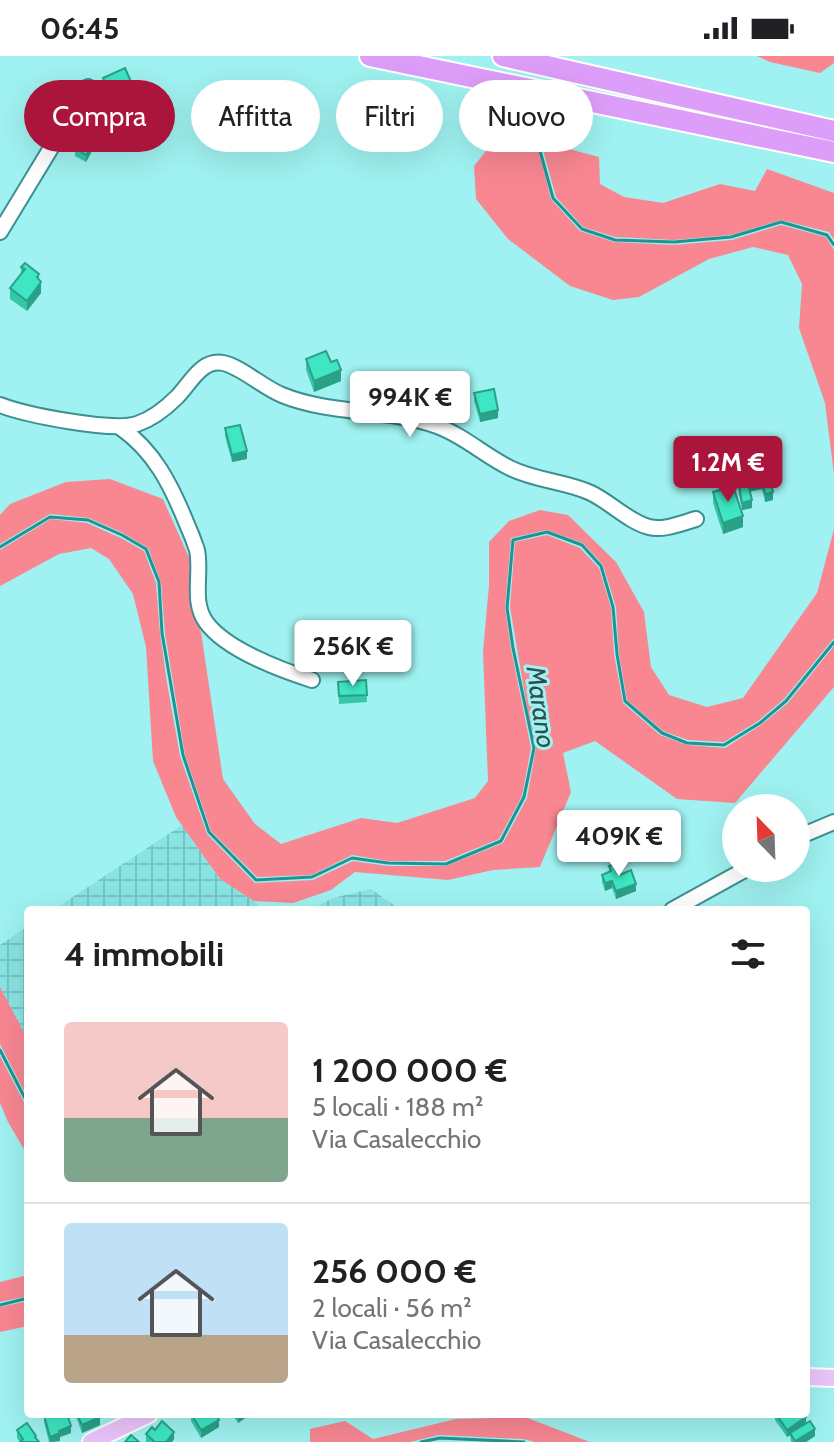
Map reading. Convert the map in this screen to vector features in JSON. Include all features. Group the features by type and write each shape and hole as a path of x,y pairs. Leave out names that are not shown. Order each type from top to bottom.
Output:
{"highway":[{"path":"370,56 834,152"},
{"path":"510,57 834,131"}],"main road":[{"path":"810,1376 834,1378"},
{"path":"91,1442 141,1418"}],"street":[{"path":"0,232 49,152"},
{"path":"0,405 27,413 121,428 139,424 159,413 198,372 213,363 223,363 282,395 301,401 415,420 444,428 509,467 594,494 651,528 696,519"},
{"path":"121,428 137,439 149,453 175,496 197,552 198,603 204,620 232,645 284,671 312,680"},
{"path":"810,832 834,822"},
{"path":"679,906 723,882"}],"shaded area":[{"path":"757,56 834,56 834,63 820,73 770,62"},
{"path":"485,152 539,152 551,199 580,231 614,242 674,245 732,240 781,225 826,237 834,250 834,474 825,403 799,328 802,284 788,255 753,247 709,259 639,297 613,300 570,286 508,239 476,199 474,166"},
{"path":"544,152 580,152 599,157 600,184 624,197 663,203 720,184 755,191 767,169 834,193 834,240 829,232 781,220 731,235 674,240 615,237 583,227 556,197"},
{"path":"110,479 163,499 191,562 190,594 201,632 223,779 255,824 281,844 361,818 397,823 475,798 488,781 483,652 489,542 509,521 540,510 568,515 616,562 644,612 651,667 669,695 707,707 743,698 817,593 834,529 834,638 784,699 758,721 724,742 688,740 663,731 627,700 619,654 616,607 603,565 583,543 547,530 511,538 505,608 531,748 522,796 499,839 445,861 388,861 352,855 312,875 257,877 211,831 185,755 165,633 161,582 148,548 89,518 50,514 0,544 0,515 10,504 66,482"},
{"path":"51,519 87,523 144,551 156,583 160,633 180,756 207,834 255,883 313,880 353,861 388,866 446,866 503,843 527,798 536,748 510,607 515,542 547,535 580,548 599,568 611,608 614,654 623,703 660,735 687,745 725,748 788,703 834,646 834,687 743,794 722,794 722,802 677,799 595,741 563,753 571,792 540,867 493,870 448,880 355,872 331,890 293,903 254,901 220,879 176,817 153,761 146,647 133,594 109,559 91,548 59,554 0,586 0,550"},
{"path":"182,825 220,879 258,906 59,906"},
{"path":"371,889 395,906 318,906 333,898"},
{"path":"24,929 24,1032 0,987 0,945"},
{"path":"0,987 24,1032 24,1091 0,1044"},
{"path":"0,1056 24,1102 24,1149 8,1122 0,1103"},
{"path":"24,1276 24,1297 0,1302 0,1282"},
{"path":"24,1302 24,1327 0,1332 0,1307"},
{"path":"528,1418 590,1442 535,1442 439,1435 410,1442 310,1442 310,1429 345,1421 373,1439 456,1419"}],"building":[{"path":"125,68 130,80 104,80"},
{"path":"25,263 39,274 37,277 41,282 27,301 10,288 25,269 21,267"},
{"path":"326,351 331,362 337,360 341,370 314,381 306,359"},
{"path":"494,389 498,410 480,414 474,393"},
{"path":"240,425 247,451 232,455 225,428"},
{"path":"769,475 773,492 765,494 762,481 748,484 752,500 742,503 739,486 743,485 742,481"},
{"path":"733,486 743,516 723,523 713,492"},
{"path":"366,680 367,695 339,696 338,682"},
{"path":"615,864 620,875 631,870 636,884 616,891 612,881 605,883 602,875 611,871 609,866"},
{"path":"45,1418 68,1418 71,1426 50,1437"},
{"path":"79,1418 98,1418 82,1425"},
{"path":"194,1418 219,1420 201,1430"},
{"path":"779,1418 805,1418 787,1430"},
{"path":"162,1421 174,1432 166,1442 155,1442 146,1434 152,1427 155,1430"},
{"path":"810,1421 815,1429 795,1441 790,1433"},
{"path":"27,1423 39,1442 20,1442 23,1439 17,1430"},
{"path":"131,1435 139,1442 125,1442"}],"waterway":[{"name":"Marano","path":"540,152 553,198 582,229 615,240 674,242 731,237 781,222 827,235 834,245"},
{"name":"Marano","path":"0,547 50,517 88,520 146,549 159,582 162,633 183,755 209,832 256,880 312,877 352,858 388,863 446,864 501,841 524,797 534,748 507,608 513,540 547,532 582,545 601,566 613,607 625,701 662,733 687,743 724,745 760,723 786,701 834,642"},
{"name":"Marano","path":"0,1050 24,1096"},
{"name":"Marano","path":"0,1305 24,1299"},
{"path":"421,1442 440,1438 524,1442"}]}
